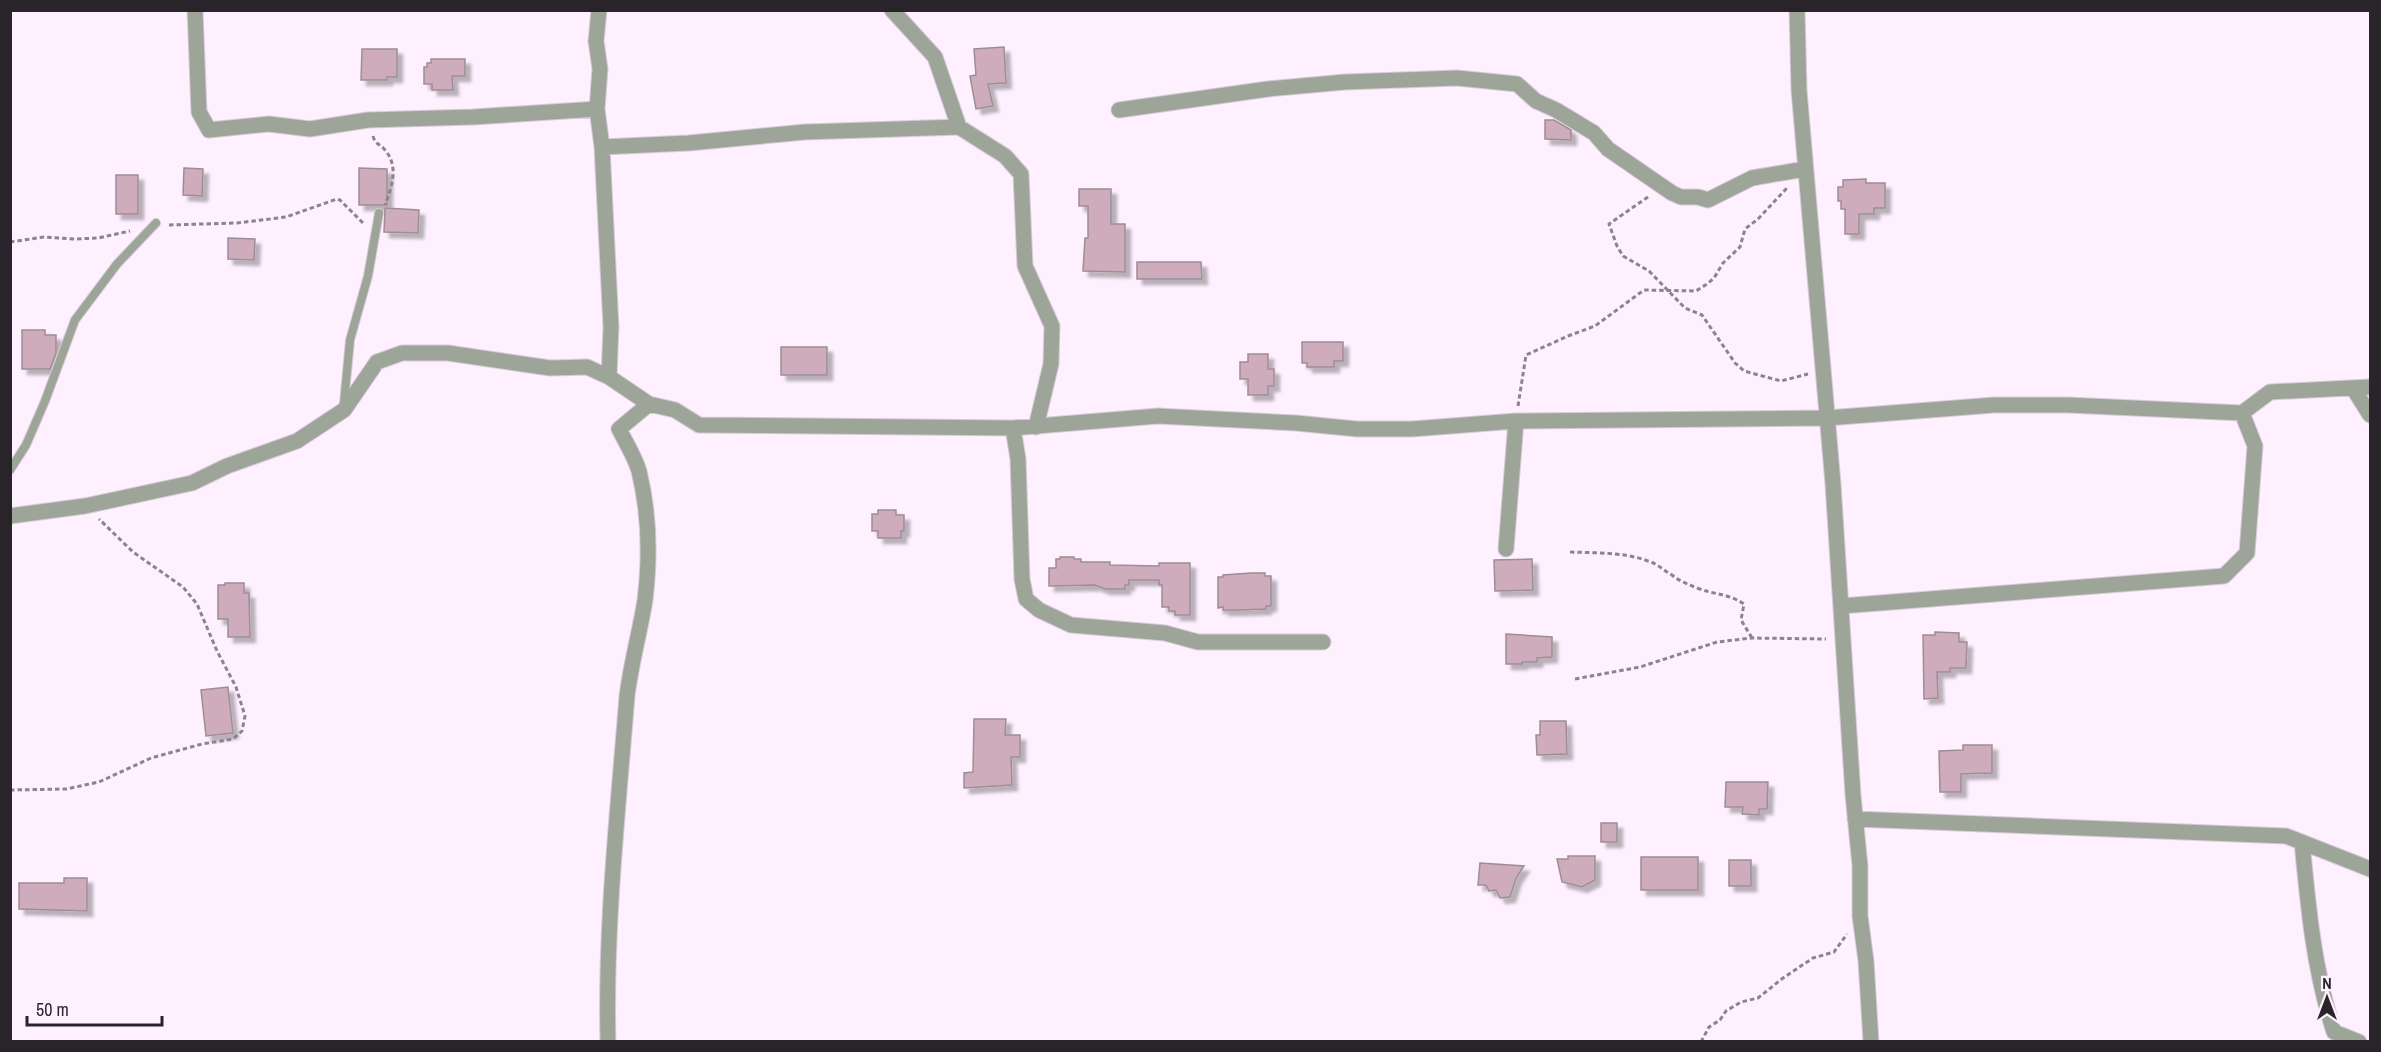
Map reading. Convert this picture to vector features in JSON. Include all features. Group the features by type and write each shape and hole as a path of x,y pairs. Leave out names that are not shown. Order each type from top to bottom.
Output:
{"street":[{"path":"195,10 199,112 209,130 269,124 310,129 368,120 597,110"},
{"path":"599,10 596,41 600,69 597,110 602,147 611,327 609,377"},
{"path":"892,10 935,57 958,127"},
{"path":"1797,10 1799,90 1827,418 1860,866 1860,916 1866,960 1871,1041"},
{"path":"1119,110 1268,89 1345,82 1456,78 1517,84 1536,101 1594,133 1608,149 1662,187 1681,197 1698,197 1708,200 1752,178 1805,169"},
{"path":"602,147 689,143 805,132 958,127 1005,156 1021,174 1025,266 1052,326 1051,364 1036,427"},
{"path":"10,516 85,506 192,483 227,466 297,441 344,410 377,362 402,352 448,353 550,368 587,367 609,377 650,404 675,410 699,425 1013,428 1158,416 1296,423 1357,429 1412,429 1516,421 1827,418 1994,405 2068,405 2242,413 2270,392 2370,387"},
{"path":"2353,388 2370,415"},
{"path":"608,1041 607,1003 611,902 627,696 645,599 647,555 644,500 638,469 619,429 650,404"},
{"path":"1841,606 2224,576 2247,553 2255,446 2242,413"},
{"path":"1506,549 1516,421"},
{"path":"1013,428 1018,459 1022,579 1026,599 1039,610 1071,625 1165,633 1198,642 1323,642"},
{"path":"1855,819 2286,836 2370,869"},
{"path":"2302,842 2308,907 2326,1008 2334,1032 2359,1041"}],"lane":[{"path":"344,410 350,340 368,276 379,213"},
{"path":"10,470 26,445 75,320 117,264 156,223"}],"path":[{"path":"10,242 44,237 98,238 156,223 176,226 285,217 337,199 345,204 362,224 367,224 383,209 395,175 386,151 375,143 368,120"},
{"path":"1516,421 1526,355 1595,326 1644,290 1696,291 1707,284 1714,278 1723,263 1740,247 1745,229 1767,211 1805,169"},
{"path":"1662,187 1609,224 1623,256 1642,265 1685,308 1702,315 1735,363 1744,371 1781,381 1822,370"},
{"path":"10,790 66,789 99,782 151,758 202,744 233,739 242,731 245,716 236,687 196,604 183,587 133,552 85,506"},
{"path":"1570,552 1611,554 1648,560 1697,588 1730,595 1744,604 1741,620 1752,638"},
{"path":"1575,679 1641,667 1717,642 1752,638 1843,639"},
{"path":"1701,1041 1709,1027 1720,1020 1726,1011 1741,1002 1758,998 1813,958 1834,952 1860,916"}],"building":[{"path":"1004,47 1006,83 988,84 993,106 976,109 970,76 976,75 974,49"},
{"path":"362,49 397,49 397,77 387,77 387,80 361,80"},
{"path":"431,59 465,59 465,76 452,76 453,90 432,90 432,84 424,84 424,67 427,67 427,63 431,63"},
{"path":"1545,120 1554,120 1571,130 1571,140 1545,139"},
{"path":"184,168 203,169 202,196 183,195"},
{"path":"359,168 387,169 387,205 359,205"},
{"path":"116,175 138,175 138,214 116,214"},
{"path":"1866,179 1866,183 1885,183 1885,208 1874,208 1874,214 1859,214 1859,234 1845,234 1845,209 1841,209 1841,201 1838,201 1838,187 1843,187 1843,180"},
{"path":"1079,189 1111,189 1111,224 1125,224 1125,272 1083,271 1085,238 1088,238 1088,206 1079,206"},
{"path":"385,208 419,210 418,233 384,232"},
{"path":"228,238 255,239 254,260 228,259"},
{"path":"1137,262 1201,262 1202,279 1137,279"},
{"path":"22,330 45,330 45,335 56,335 56,353 50,369 22,369"},
{"path":"1302,342 1343,342 1343,361 1334,361 1334,367 1307,367 1307,363 1302,363"},
{"path":"781,347 827,347 827,375 781,375"},
{"path":"1248,354 1268,354 1268,369 1274,369 1274,386 1268,386 1268,395 1248,395 1248,379 1240,379 1240,362 1248,362"},
{"path":"878,510 896,510 896,515 904,515 904,531 901,531 901,538 878,538 878,531 872,531 872,514 878,514"},
{"path":"1074,557 1074,559 1081,559 1081,562 1110,562 1110,565 1159,566 1159,563 1190,563 1190,615 1175,615 1175,611 1169,611 1169,607 1162,607 1162,585 1159,585 1159,580 1129,580 1129,585 1125,585 1125,589 1105,589 1095,585 1049,586 1049,568 1056,568 1056,559"},
{"path":"1532,559 1533,590 1495,591 1494,560"},
{"path":"1265,573 1265,576 1271,576 1271,606 1266,606 1266,609 1223,610 1223,607 1218,608 1218,577"},
{"path":"225,583 244,583 244,593 249,593 250,637 228,637 228,619 218,619 218,585 225,585"},
{"path":"1935,632 1959,633 1959,642 1967,642 1966,668 1950,668 1950,672 1937,672 1938,698 1924,699 1923,635 1935,635"},
{"path":"1506,634 1552,637 1552,657 1537,658 1537,662 1506,664"},
{"path":"228,687 233,733 206,736 201,690"},
{"path":"974,719 1006,719 1005,735 1020,735 1020,757 1011,757 1012,785 964,788 964,773 973,772"},
{"path":"1540,721 1566,721 1567,754 1537,755 1536,735 1540,735"},
{"path":"1963,745 1992,745 1992,773 1961,774 1961,792 1940,792 1939,751 1963,750"},
{"path":"1726,782 1768,782 1767,809 1759,809 1759,815 1742,814 1743,807 1725,807"},
{"path":"1601,823 1617,823 1617,842 1601,842"},
{"path":"1568,856 1595,856 1595,880 1582,887 1562,882 1557,859 1568,859"},
{"path":"1641,857 1698,857 1698,890 1641,890"},
{"path":"1729,860 1751,860 1751,886 1729,886"},
{"path":"1480,863 1524,866 1516,878 1510,897 1500,898 1496,890 1489,891 1486,885 1478,885"},
{"path":"64,878 87,878 87,911 19,909 19,883 64,883"}]}
